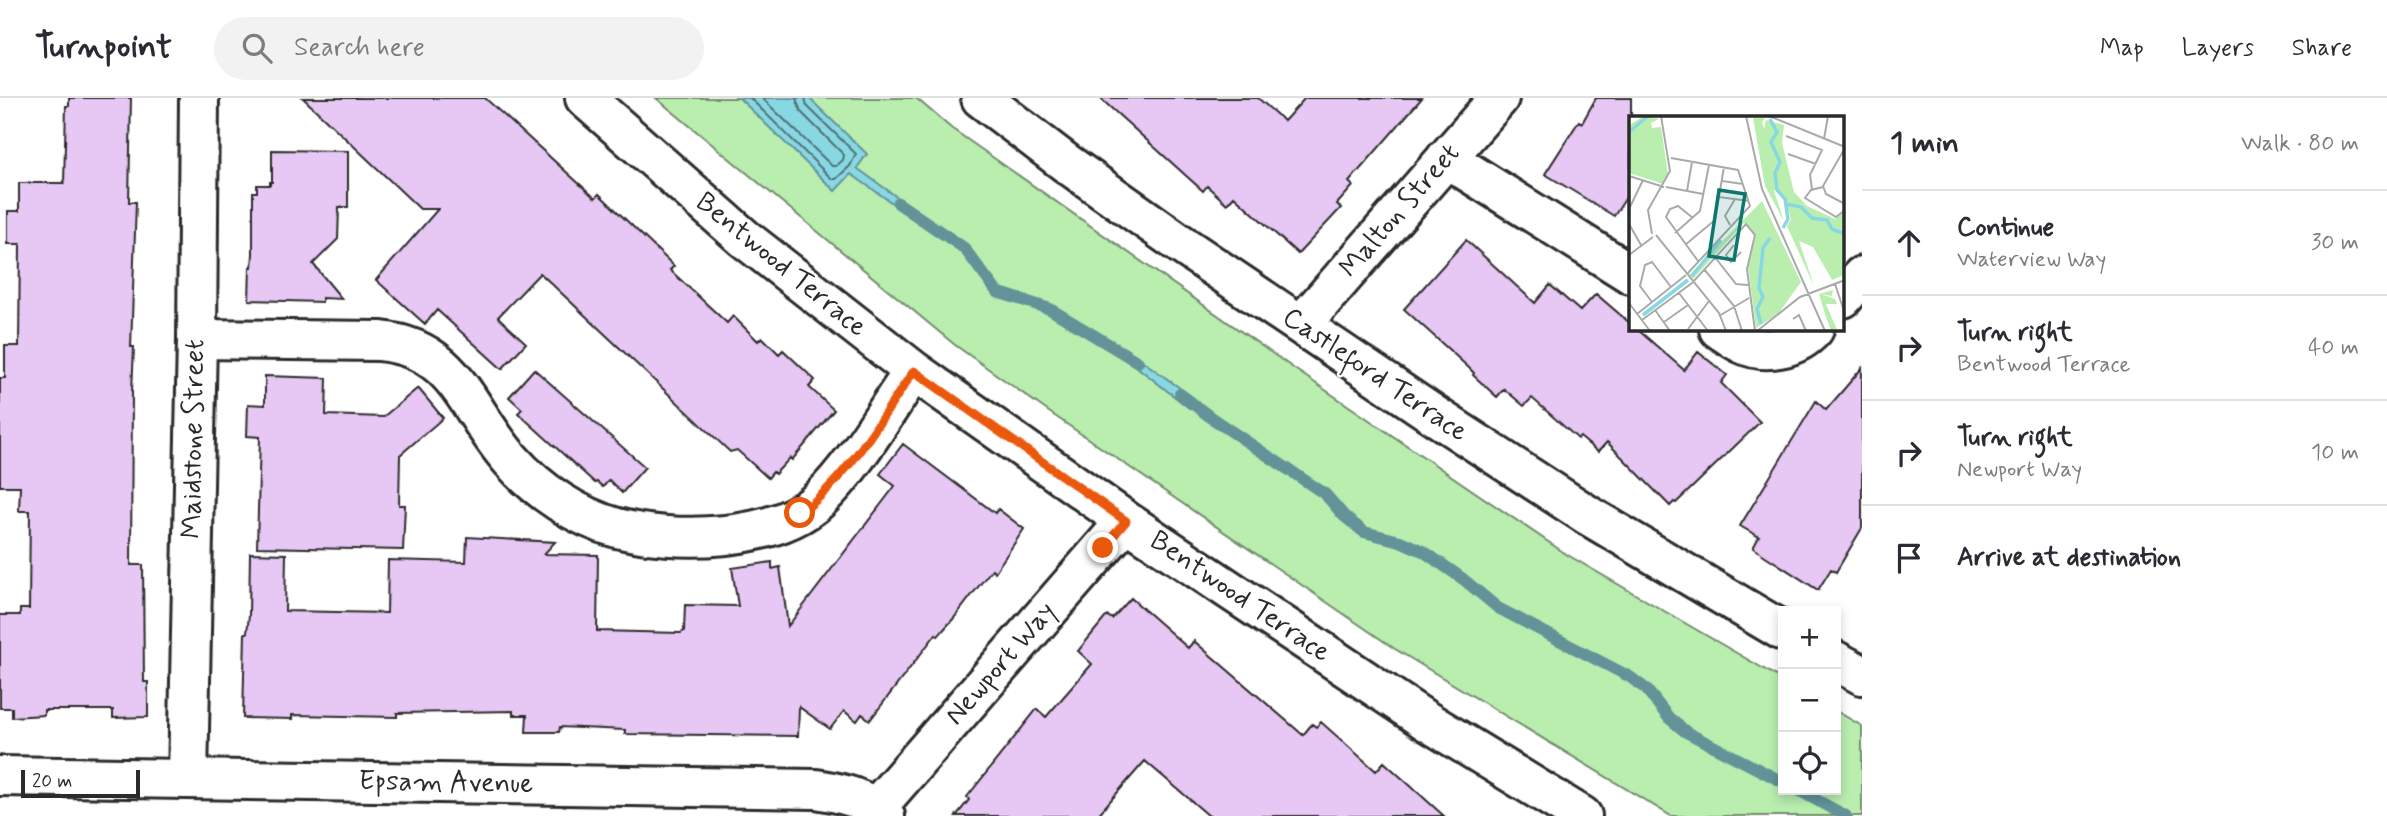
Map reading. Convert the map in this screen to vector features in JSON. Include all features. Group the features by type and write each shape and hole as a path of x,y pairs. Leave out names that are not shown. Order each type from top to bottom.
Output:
{"street":[{"name":"Maidstone Street","path":"188,779 199,98"},
{"name":"Bentwood Terrace","path":"584,98 744,238 914,371 1126,521 1424,720 1581,816"},
{"name":"Castleford Terrace","path":"981,98 1066,163 1301,325 1589,516 1778,628"},
{"name":"Malton Street","path":"1301,325 1499,98"},
{"path":"1446,158 1629,273"},
{"path":"1844,297 1862,276"},
{"path":"1722,331 1744,345 1764,349 1787,347 1812,331"},
{"path":"197,339 380,341 397,342 415,348 432,358 450,374 510,460 559,502 617,528 680,535 725,535 774,526 819,500 847,467 914,371"},
{"name":"Newport Way","path":"880,812 1126,521"},
{"name":"Epsam Avenue","path":"0,776 188,779 485,799 816,789 846,794 880,812"}],"green space":[{"path":"656,98 916,98 951,128 1296,370 1566,554 1778,677 1778,795 1841,795 1841,714 1862,726 1862,816 1671,816 1395,649 955,345"}],"water":[{"path":"739,98 809,98 867,154 857,168 912,208 908,214 851,174 835,191"},
{"path":"1126,349 1195,399 1189,408 1123,356"}],"building":[{"path":"69,98 131,98 129,202 136,202 131,347 134,347 131,565 143,565 144,682 148,682 148,717 113,718 113,710 44,710 44,715 12,717 12,708 0,708 0,615 20,615 20,609 29,609 30,511 19,511 20,486 0,486 0,378 5,378 5,346 19,346 20,244 8,244 8,211 19,211 19,183 64,183 66,106 69,106"},
{"path":"303,98 485,98 595,198 599,194 674,266 670,270 727,323 733,316 758,341 762,337 779,354 783,350 815,380 809,387 834,410 792,460 790,458 768,478 737,450 730,452 540,273 498,317 526,343 502,369 437,310 425,324 376,280 438,209 420,209"},
{"path":"1100,98 1258,98 1284,121 1305,98 1422,98 1349,182 1353,186 1337,204 1341,208 1298,254 1234,196 1227,204 1207,186 1203,191"},
{"path":"1596,98 1631,98 1629,193 1614,216 1545,174 1579,121 1582,123"},
{"path":"272,150 348,151 348,207 339,207 338,239 313,264 342,299 322,298 322,302 249,300 253,254 253,192 257,192 257,185 270,185 272,182"},
{"path":"1466,240 1535,303 1550,285 1580,311 1596,294 1629,322 1629,331 1639,331 1684,370 1698,352 1727,375 1721,383 1760,422 1670,506 1607,442 1598,452 1580,437 1578,439 1532,398 1524,406 1504,389 1497,397 1404,309"},
{"path":"1862,368 1862,528 1836,572 1831,569 1818,590 1753,548 1759,537 1740,526 1816,401 1826,410"},
{"path":"534,369 645,467 622,493 609,480 603,487 595,483 518,413 522,409 509,397"},
{"path":"265,376 327,378 326,415 383,417 418,388 443,418 400,455 399,505 405,505 403,550 257,547 260,437 247,436 248,404 265,405"},
{"path":"903,444 995,513 998,509 1024,529 995,572 992,569 954,618 938,636 936,634 870,720 862,714 857,721 844,711 830,729 799,707 798,736 625,734 625,730 560,727 559,732 526,732 527,715 513,715 513,711 397,713 397,717 292,715 292,719 243,718 250,553 286,554 285,611 387,613 388,560 466,562 467,537 555,542 544,554 598,555 597,631 681,633 684,631 685,605 738,606 732,568 772,562 772,569 780,567 788,626 895,486 880,474"},
{"path":"1131,598 1188,648 1194,641 1303,735 1312,724 1316,727 1321,722 1376,771 1384,762 1444,816 1209,816 1145,761 1097,816 956,816 969,800 967,797 1037,709 1046,717 1092,664 1078,651 1105,618 1108,616 1112,619"}],"waterway":[{"path":"898,203 964,248 997,292 1050,309 1138,362"},
{"path":"1180,394 1325,494 1344,516 1364,532 1400,541 1423,551 1498,608 1630,677 1646,689 1669,718 1686,732 1778,779"},
{"path":"1807,795 1846,816"}],"route":[{"path":"800,513 819,500 847,467 914,371 1126,521 1103,548"}]}
